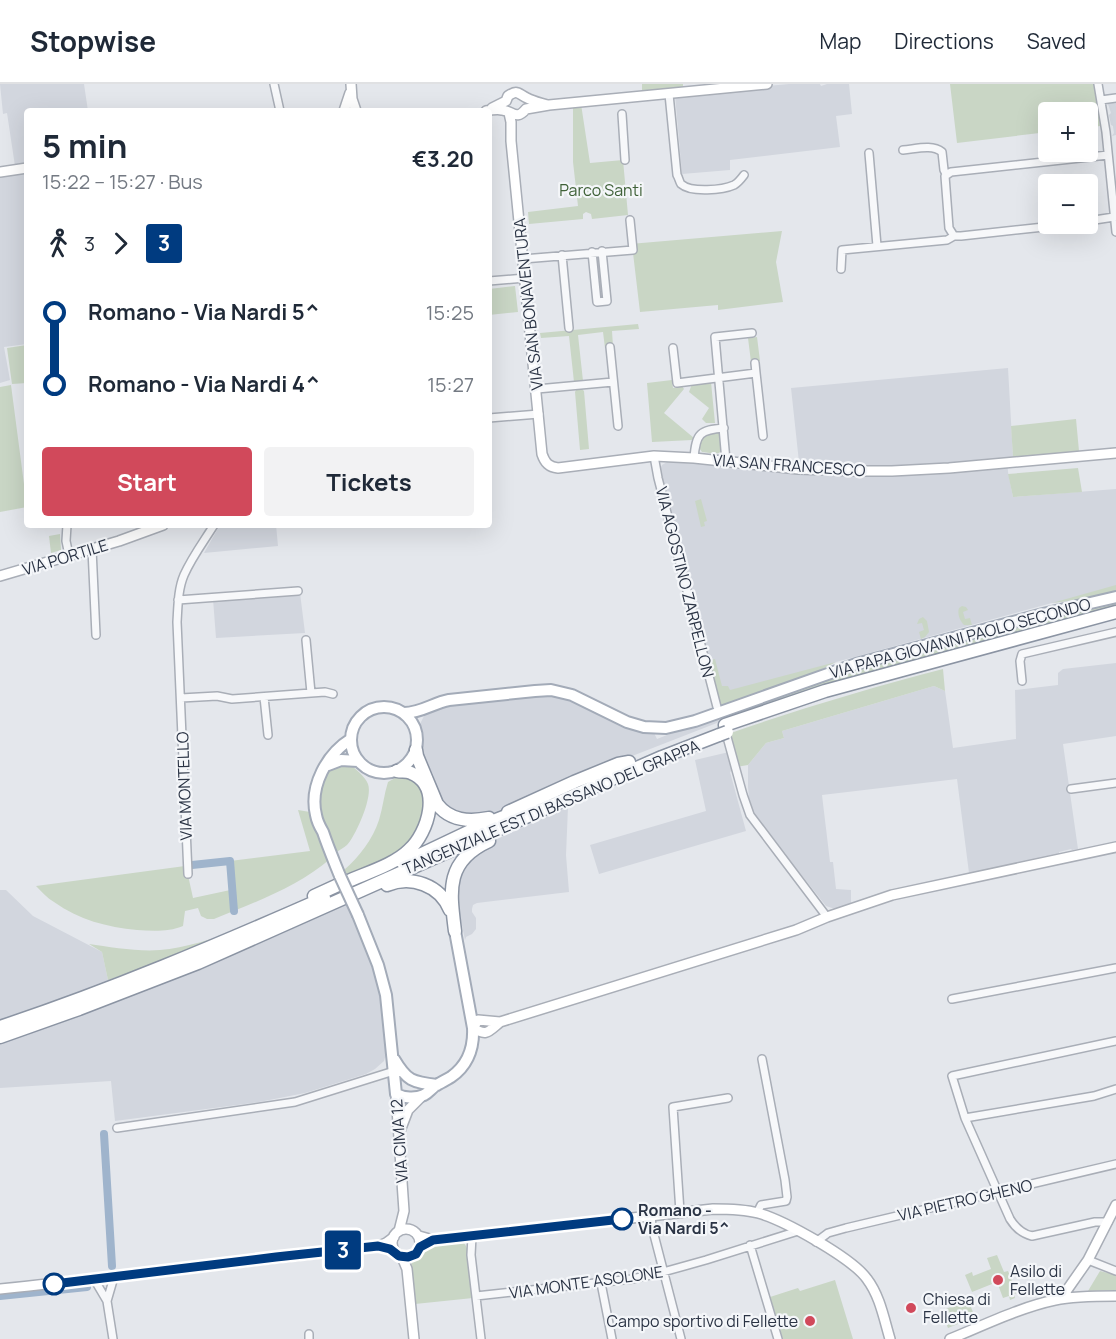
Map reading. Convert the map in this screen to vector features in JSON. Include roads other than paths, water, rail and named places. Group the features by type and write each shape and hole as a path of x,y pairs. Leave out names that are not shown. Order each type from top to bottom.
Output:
{"highway":[{"name":"TANGENZIALE EST DI BASSANO DEL GRAPPA","path":"0,1037 161,978 662,757 825,691 1116,612"},
{"name":"TANGENZIALE EST DI BASSANO DEL GRAPPA","path":"0,1027 132,980 629,762 848,691 1116,620"},
{"path":"416,750 437,804 446,814 460,820 475,821 498,816 574,782 618,764 629,762"},
{"path":"250,930 269,916 341,881 402,856 414,845 424,829 429,813 429,796 420,779 409,772 397,771"},
{"path":"455,931 452,883 455,872 467,855 480,845 577,802 600,784"},
{"path":"243,943 274,936 397,882 409,881 425,884 436,890 450,911 455,931"}],"main road":[{"name":"VIA PAPA GIOVANNI PAOLO SECONDO","path":"351,740 352,729 357,720 365,712 374,708 385,706 404,713 416,713 435,703 449,700 552,690 577,697 634,725 655,729 673,727 855,664 1116,597"},
{"path":"341,881 316,815 314,803 321,772 343,744 351,740 351,747 358,761 367,769 380,774 397,771 409,763 416,750 420,718 427,708"},
{"path":"404,713 412,721 417,731"},
{"path":"325,767 341,759 358,761"},
{"name":"VIA CIMA 12","path":"341,881 358,915 378,965 389,1020 396,1094"},
{"path":"396,1094 404,1097 423,1095 454,1075 467,1058 473,1043 473,1028 455,931"},
{"path":"393,1058 410,1079 437,1085"},
{"path":"396,1094 402,1090 437,1085"}],"street":[{"path":"274,84 279,108"},
{"path":"549,105 526,98 521,94 512,93 508,96 507,108 513,114 549,105 767,84"},
{"path":"1098,84 1116,232"},
{"path":"345,108 351,87"},
{"path":"351,87 355,108"},
{"path":"669,94 677,175 681,183 695,189 719,189 735,184 744,175"},
{"path":"524,111 528,102 526,98"},
{"path":"1101,100 1116,98"},
{"path":"492,110 507,108"},
{"name":"VIA SAN BONAVENTURA","path":"507,108 511,122 542,454"},
{"name":"VIA SAN BONAVENTURA","path":"513,154 516,129 524,111"},
{"path":"622,114 625,160"},
{"path":"903,150 931,147 942,152 950,228 954,236"},
{"path":"869,153 877,246"},
{"path":"946,174 951,171 1108,155"},
{"path":"0,172 24,168"},
{"path":"1098,219 1114,217"},
{"path":"523,259 633,250 630,220"},
{"path":"841,269 842,250 947,240 954,236 1038,228"},
{"path":"592,252 597,302 607,301 602,251"},
{"path":"562,255 569,328"},
{"path":"492,281 525,278"},
{"path":"726,461 715,337 752,333"},
{"path":"610,347 618,426"},
{"path":"673,348 677,383 756,373"},
{"path":"755,363 763,436"},
{"path":"537,389 613,382"},
{"path":"492,418 539,414"},
{"path":"694,458 696,442 703,432 724,428"},
{"name":"VIA SAN FRANCESCO","path":"542,454 546,463 558,468 654,456 798,469 871,471 949,468 1116,453"},
{"name":"VIA AGOSTINO ZARPELLON","path":"654,456 717,707"},
{"path":"67,528 66,541 69,555"},
{"name":"VIA PORTILE","path":"0,576 119,541 155,528"},
{"name":"VIA MONTELLO","path":"188,873 177,622 178,600 184,576 212,528"},
{"path":"92,549 96,635"},
{"path":"178,600 298,591"},
{"path":"1022,681 1020,661 1022,654 1116,632"},
{"path":"306,640 311,693"},
{"path":"181,698 217,696 231,699 325,692 333,694"},
{"path":"264,697 268,735"},
{"path":"723,731 750,815 828,917"},
{"path":"1071,789 1116,783"},
{"path":"473,1028 478,1020 500,1022 796,930 892,895 1116,847"},
{"path":"952,999 1116,968"},
{"path":"1108,1222 1095,1222 1032,1236 1014,1225 965,1118 951,1076 1116,1041"},
{"path":"757,1213 761,1205 786,1201 787,1197 762,1059"},
{"path":"117,1128 295,1102 394,1071"},
{"path":"965,1118 1094,1096 1116,1089"},
{"name":"VIA CIMA 12","path":"396,1094 404,1211"},
{"path":"399,1136 408,1110 423,1095"},
{"path":"680,1212 673,1107 728,1098"},
{"name":"VIA PIETRO GHENO","path":"816,1242 832,1232 1116,1164"},
{"path":"1064,1298 1088,1260 1116,1205"},
{"path":"420,1247 433,1240 680,1212 722,1209 757,1213 798,1231 852,1264 866,1278 876,1295 890,1339"},
{"path":"378,1246 403,1255 417,1252 421,1242 404,1211"},
{"path":"404,1211 392,1243 403,1255 407,1269 414,1339"},
{"path":"651,1215 652,1227 681,1339"},
{"path":"0,1289 378,1246 406,1229 433,1240"},
{"name":"VIA MONTE ASOLONE","path":"476,1296 632,1279 706,1260 798,1231"},
{"path":"472,1236 471,1255 481,1339"},
{"path":"750,1245 778,1339"},
{"path":"1088,1260 1116,1271"},
{"path":"107,1301 114,1277"},
{"path":"94,1279 107,1301 113,1339"},
{"path":"601,1282 612,1339"},
{"path":"950,1339 1050,1301 1064,1298 1116,1296"}],"waterway":[{"path":"192,865 230,861 234,911"},
{"path":"104,1134 112,1266"},
{"path":"0,1296 87,1287"}],"place":[{"name":"Romano - Via Nardi 5^","path":"622,1219"},
{"name":"Asilo di Fellette","path":"998,1280"},
{"name":"Chiesa di Fellette","path":"911,1308"},
{"name":"Campo sportivo di Fellette","path":"810,1321"}],"park label":[{"name":"Parco Santi","path":"601,190"}]}
